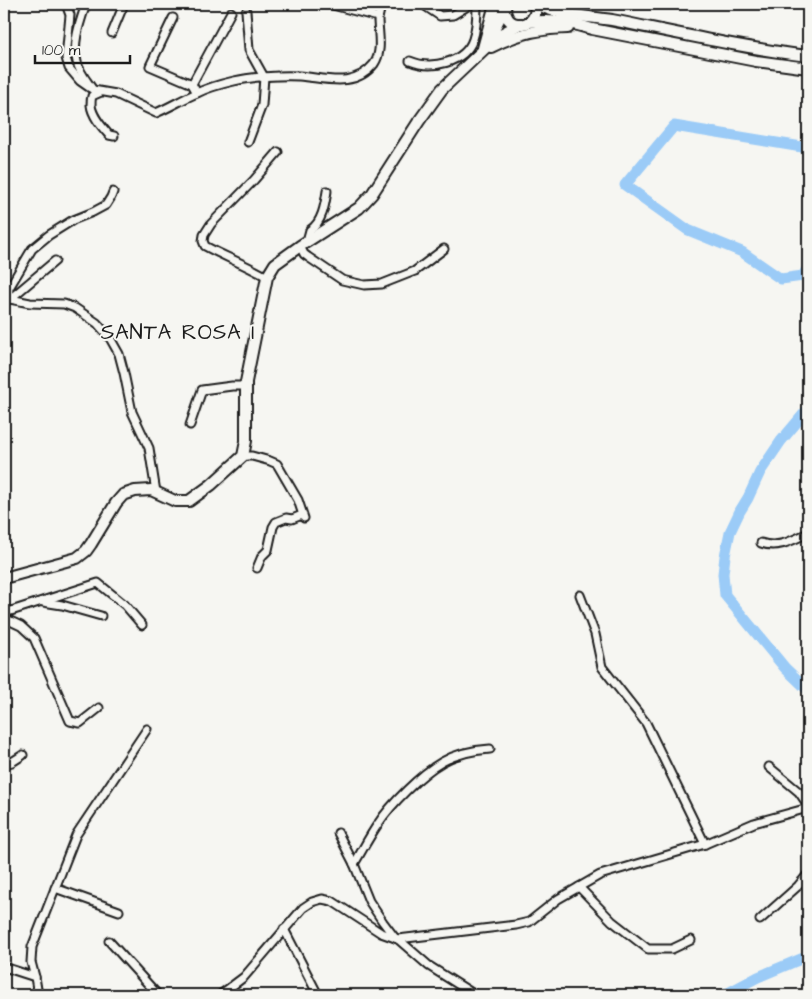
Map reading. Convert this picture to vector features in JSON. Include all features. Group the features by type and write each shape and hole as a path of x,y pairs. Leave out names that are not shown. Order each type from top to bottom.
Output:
{"street":[{"path":"66,4 70,15 66,58 70,68 80,80 93,90 116,94 156,113 197,93 236,80 298,76 336,81 350,79 361,74 375,63 379,53 378,17 382,4"},
{"path":"86,4 75,44 80,71 93,90"},
{"path":"112,33 124,4"},
{"path":"329,4 345,6 378,17"},
{"path":"422,4 440,16 453,15 466,7 467,4"},
{"path":"410,61 422,65 447,63 465,52 474,37 477,4"},
{"path":"4,579 77,558 86,551 116,502 123,495 135,491 151,490 175,501 189,501 212,485 243,456 246,441 246,382 267,277 275,264 359,208 372,194 442,89 499,35 525,23 535,14 536,4 553,10 808,56"},
{"path":"560,4 593,17"},
{"path":"502,5 509,20 514,23 541,20 568,22 592,29 793,67 808,68"},
{"path":"482,52 497,24 502,5"},
{"path":"246,11 249,50 264,77 262,105 248,142"},
{"path":"192,84 231,12"},
{"path":"173,18 150,66 192,84 197,93"},
{"path":"482,52 512,37 541,29 592,29"},
{"path":"101,92 92,96 91,105 96,119 102,128 109,135 114,136"},
{"path":"267,277 253,268 234,261 205,246 203,241 204,235 211,224 254,180 278,152"},
{"path":"10,299 8,296 10,288 32,249 65,225 106,205 113,192"},
{"path":"327,192 317,224 310,230 304,244 304,254 342,280 364,286 382,284 415,271 444,249"},
{"path":"10,299 55,261"},
{"path":"10,299 64,304 75,308 96,324 110,338 119,354 132,412 148,448 156,492"},
{"path":"190,424 202,390 241,386 246,382"},
{"path":"243,456 252,456 277,464 298,500 303,516 292,519 286,518 276,522 273,527 268,550 262,556 257,568"},
{"path":"762,543 780,545 808,533"},
{"path":"4,609 11,611 98,583 125,605 142,625"},
{"path":"580,595 595,634 602,667 646,723 704,844"},
{"path":"37,602 62,605 101,616"},
{"path":"4,618 21,626 34,638 70,720 80,723 99,708"},
{"path":"38,995 31,962 32,947 76,835 147,729"},
{"path":"354,864 378,822 404,792 442,762 475,750 490,749"},
{"path":"4,764 12,762 23,755"},
{"path":"769,767 799,792 808,804"},
{"path":"220,995 244,977 303,908 312,902 322,899 332,901 381,933 397,939 516,925 529,922 558,899 600,875 704,844 754,824 808,808"},
{"path":"338,833 354,864 369,901 397,939 429,966 475,995"},
{"path":"760,920 798,886 808,874"},
{"path":"55,888 119,911"},
{"path":"579,888 612,921 648,949 672,949 691,940"},
{"path":"284,929 318,995"},
{"path":"109,941 158,995"},
{"path":"4,967 35,977"}],"waterway":[{"path":"808,148 674,126 625,185 688,230 742,252 781,279 803,276 808,268"},
{"path":"808,409 781,441 760,472 730,532 723,574 725,595 785,668 808,690"},
{"path":"724,995 758,977 808,956"}],"district":[{"name":"SANTA ROSA I","path":"178,332"}]}
